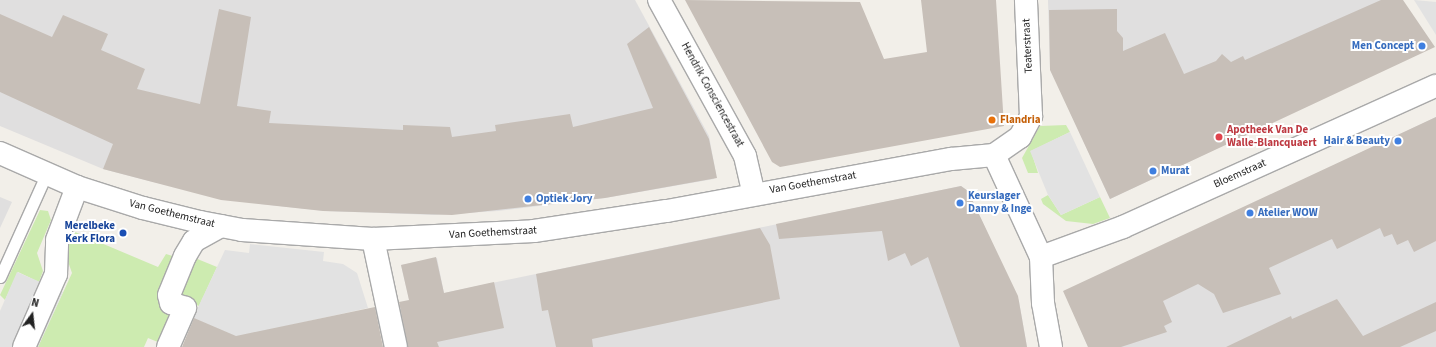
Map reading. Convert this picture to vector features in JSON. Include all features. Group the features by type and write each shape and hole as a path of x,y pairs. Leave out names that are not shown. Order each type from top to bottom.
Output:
{"street":[{"name":"Hendrik Consciencestraat","path":"659,0 745,156 754,194"},
{"name":"Teaterstraat","path":"994,155 1020,137 1031,116 1026,0"},
{"name":"Bloemstraat","path":"1041,257 1123,227 1436,86"},
{"name":"Van Goethemstraat","path":"0,153 77,186 143,208 221,226 307,236 373,239 534,231 951,159 994,155"},
{"path":"994,155 1041,257 1043,303 1051,347"},
{"path":"24,347 56,274 57,240 77,186"},
{"path":"168,347 185,308 171,303 169,295 185,256 194,241 221,226"},
{"path":"373,239 396,347"}],"lane":[{"path":"0,277 46,173"}],"shaded area":[{"path":"0,0 635,0 709,136 716,174 714,179 605,198 498,211 434,215 326,211 260,204 153,182 103,169 0,126"},
{"path":"1048,0 1403,0 1294,112 1110,199 1050,68"},
{"path":"1414,0 1436,2 1436,35"},
{"path":"1436,117 1436,347 1088,347 1065,293"},
{"path":"1070,132 1100,197 1061,215 1048,195 1030,151"},
{"path":"961,186 968,191 1019,301 1027,347 420,347 401,265 437,258 444,293"},
{"path":"0,197 12,202 0,228"},
{"path":"250,244 324,252 323,261 343,264 357,273 368,308 273,329 259,347 193,318 225,250 249,253"},
{"path":"17,272 63,292 38,347 0,347 0,311"}],"green space":[{"path":"1066,125 1070,132 1031,151 1038,173 1028,173 1022,158 1040,126"},
{"path":"1048,195 1061,215 1100,197 1110,218 1093,224 1066,221 1043,204 1041,199"},
{"path":"40,210 48,211 51,220 37,253 43,271 39,282 18,272 5,300 0,295"},
{"path":"75,232 158,267 166,254 176,257 158,302 180,311 165,345 148,338 144,347 38,347 72,273 65,253"},
{"path":"195,258 217,267 199,306 179,298"}],"building":[{"path":"685,0 860,2 884,59 927,52 921,0 996,0 1004,126 780,167 772,162"},
{"path":"1381,0 1403,0 1435,47 1110,199 1050,70 1049,10 1117,9 1117,31 1123,38 1123,51 1165,33 1184,74 1216,61 1222,54 1231,62 1243,56 1245,60"},
{"path":"219,9 251,17 237,106 271,111 269,123 403,130 403,125 450,127 452,137 496,131 495,125 570,114 573,127 653,108 627,44 649,27 709,139 717,178 605,198 452,215 323,211 221,200 103,169 113,144 0,92 0,14 52,37 63,15 108,34 101,50 145,69 137,89 200,104"},
{"path":"1436,117 1436,241 1414,252 1408,240 1397,245 1392,234 1384,237 1380,228 1337,249 1332,239 1269,268 1281,294 1223,313 1214,294 1198,284 1163,301 1172,322 1164,326 1167,332 1121,347 1088,347 1063,291"},
{"path":"961,186 968,191 1018,296 1027,347 960,347 928,257 911,266 905,253 888,261 882,231 779,239 776,224"},
{"path":"760,228 770,245 780,299 592,339 593,347 556,347 548,310 542,311 536,274"},
{"path":"436,257 444,293 494,282 504,328 437,342 439,347 408,347 399,302 409,300 401,265"},
{"path":"1337,299 1363,336 1436,302 1436,331 1400,347 1226,347 1291,316 1292,319"},
{"path":"375,307 383,347 182,347 194,318 236,336"}],"place":[{"name":"Men Concept","path":"1422,46"},
{"name":"Flandria","path":"992,120"},
{"name":"Apotheek Van De Walle-Blancquaert","path":"1219,137"},
{"name":"Hair & Beauty","path":"1398,141"},
{"name":"Murat","path":"1153,171"},
{"name":"Optiek Jory","path":"528,199"},
{"name":"Keurslager Danny & Inge","path":"960,203"},
{"name":"Atelier WOW","path":"1250,213"},
{"name":"Merelbeke Kerk Flora","path":"123,233"}]}
